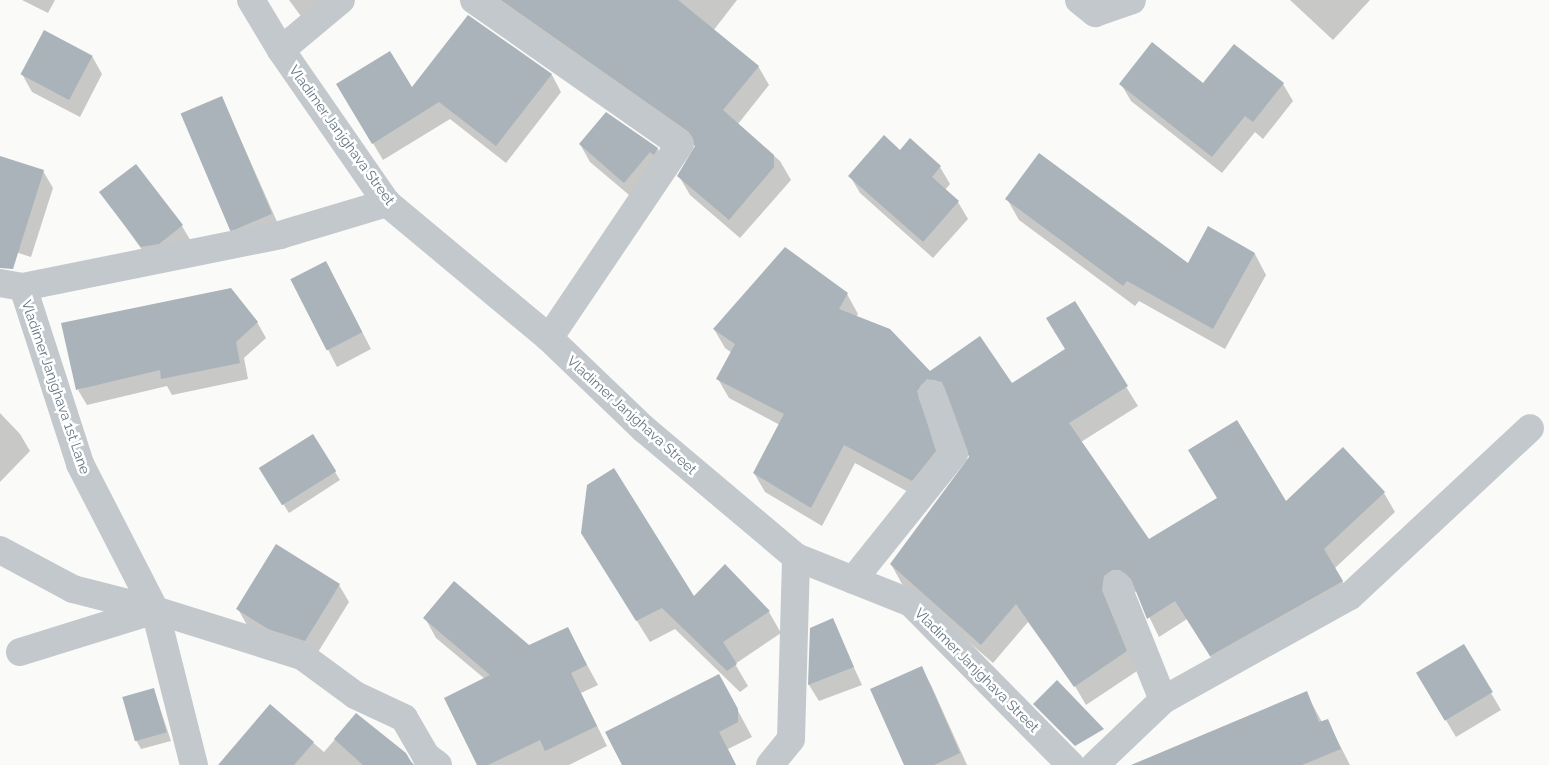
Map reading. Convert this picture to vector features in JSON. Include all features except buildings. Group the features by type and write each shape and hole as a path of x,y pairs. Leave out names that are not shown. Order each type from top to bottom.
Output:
{"street":[{"name":"Vladimer Janjghava Street","path":"251,0 281,50 387,203 549,338 644,429 796,557 911,603 1071,765"},
{"path":"281,50 341,0"},
{"path":"474,0 680,144 549,338"},
{"path":"1078,0 1095,13 1132,0"},
{"name":"Vladimer Janjghava 1st Lane","path":"194,765 154,610 80,464 11,285 280,235 387,203"},
{"path":"853,580 954,454 932,394"},
{"path":"1095,765 1163,700 1350,596 1530,428"},
{"path":"0,550 73,589 154,610 302,656 355,694 404,718 426,756 438,765"},
{"path":"770,765 791,739 796,557"},
{"path":"1117,585 1163,700"},
{"path":"20,652 154,610"}]}
